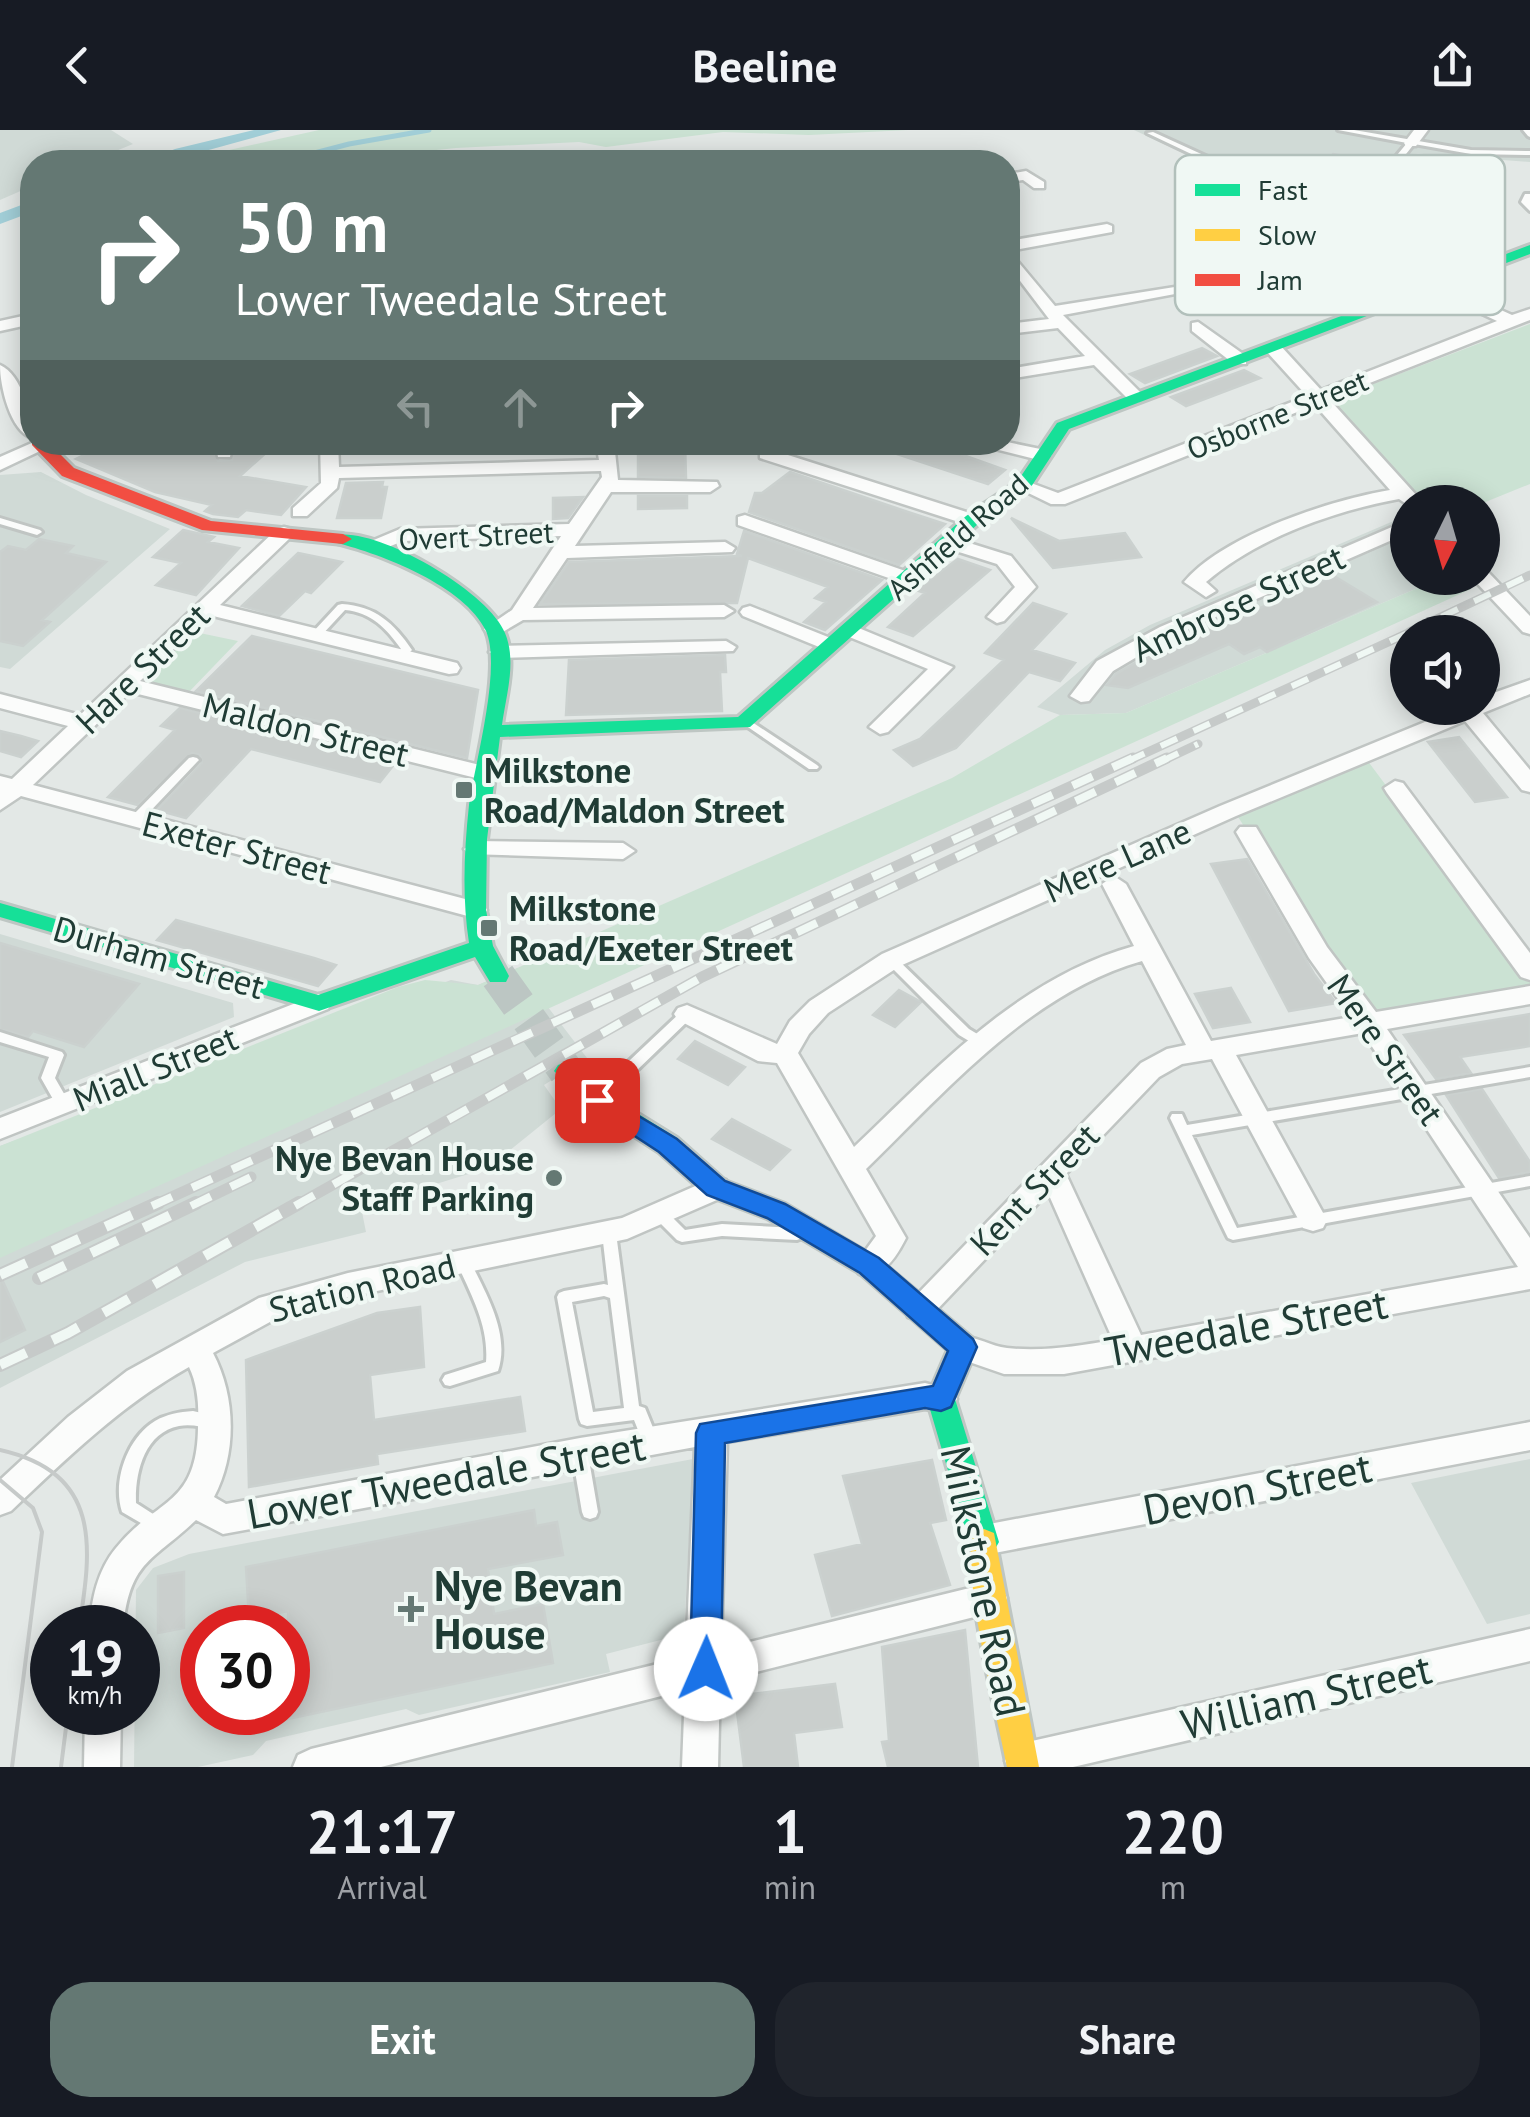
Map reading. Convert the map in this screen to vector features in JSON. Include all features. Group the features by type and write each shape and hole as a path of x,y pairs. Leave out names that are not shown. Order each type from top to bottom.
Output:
{"street":[{"path":"1020,176 1026,175 1039,185"},
{"path":"1020,244 1107,229"},
{"name":"Ashfield Road","path":"1505,259 1530,250"},
{"path":"1020,271 1056,318 1136,398"},
{"path":"1020,326 1175,290"},
{"name":"Osborne Street","path":"1023,486 1058,500 1530,314"},
{"name":"Ashfield Road","path":"746,720 972,520 1023,486 1064,426 1359,315"},
{"path":"1498,315 1511,321"},
{"path":"1198,327 1240,360"},
{"path":"1273,348 1396,485"},
{"path":"1020,372 1097,359"},
{"path":"3,382 20,409"},
{"path":"1020,451 1043,455"},
{"path":"53,455 68,472 208,526 284,532 376,546 472,600 497,640 495,732 476,849 475,910 481,947 498,976"},
{"path":"300,512 330,484 330,455"},
{"path":"497,640 563,552 611,477 607,455"},
{"path":"769,455 972,520"},
{"path":"330,472 610,465"},
{"path":"604,486 710,486"},
{"path":"1206,591 1194,582 1222,558 1369,496 1390,497"},
{"path":"745,522 907,578"},
{"name":"Overt Street","path":"376,546 400,535 578,530"},
{"name":"Hare Street","path":"6,791 84,723 284,532"},
{"name":"Ambrose Street","path":"1080,696 1105,666 1167,631 1390,534"},
{"path":"948,542 1004,560 1026,587 996,617"},
{"path":"563,552 725,548"},
{"path":"1498,595 1530,628"},
{"path":"205,608 449,668"},
{"path":"519,614 713,611 702,647"},
{"path":"750,612 942,667 880,727"},
{"path":"497,640 726,646"},
{"name":"Maldon Street","path":"125,684 488,774"},
{"name":"Mere Lane","path":"1500,698 1530,686"},
{"path":"0,702 84,723"},
{"path":"495,732 746,720"},
{"name":"Mere Lane","path":"786,1053 799,1028 819,1007 891,960 1228,811 1435,725"},
{"path":"1488,725 1530,785"},
{"path":"1394,788 1530,971"},
{"name":"Exeter Street","path":"6,791 136,819 475,910"},
{"name":"Mere Street","path":"1248,832 1318,952 1418,1090 1530,1262"},
{"path":"476,849 623,850"},
{"path":"1114,884 1149,950 1257,1118 1313,1220"},
{"name":"Durham Street","path":"0,910 318,1003"},
{"name":"Miall Street","path":"0,1129 318,1003 481,947"},
{"path":"850,1168 984,1044 1050,992 1119,956 1149,950"},
{"path":"1211,1050 1530,995"},
{"path":"687,1014 767,1054 786,1053 892,1238 869,1266"},
{"name":"Kent Street","path":"919,1308 1150,1070 1176,1056 1211,1050"},
{"path":"566,1071 597,1100 668,1145 716,1188 776,1211 869,1266 963,1347"},
{"path":"1049,1173 1061,1189 1131,1347"},
{"name":"Station Road","path":"2,1503 79,1427 138,1380 270,1308 348,1285 609,1233 716,1188"},
{"name":"Tweedale Street","path":"963,1347 984,1357 1031,1362 1064,1360 1530,1277"},
{"name":"Milkstone Road","path":"963,1347 941,1399 984,1540 990,1598 1023,1764"},
{"path":"108,1605 110,1584 124,1561 192,1501 210,1469 214,1422 208,1368 193,1348"},
{"name":"Lower Tweedale Street","path":"192,1501 223,1520 580,1452 925,1396 941,1399"},
{"path":"700,1767 706,1669 710,1433"},
{"name":"Devon Street","path":"984,1540 1530,1436"},
{"path":"312,1767 382,1758 706,1669 990,1598"},
{"name":"William Street","path":"1023,1764 1527,1652"},
{"path":"102,1767 103,1735"}],"lane":[{"path":"1342,130 1416,136 1495,155 1530,153"},
{"path":"1151,132 1199,155"},
{"path":"1528,196 1525,202 1530,210"},
{"path":"0,521 37,532"},
{"path":"316,635 342,607 362,607 392,627 407,650 400,656"},
{"path":"746,720 813,767"},
{"path":"136,819 192,760"},
{"path":"891,960 964,1032 984,1044"},
{"path":"597,1100 687,1014"},
{"path":"0,1037 57,1054 48,1078 62,1104"},
{"path":"1530,1072 1257,1118 1180,1125 1233,1234 1530,1181"},
{"path":"661,1214 682,1236 722,1230 814,1234"},
{"path":"609,1233 632,1412"},
{"path":"450,1380 493,1366 496,1348 492,1328 463,1261"},
{"path":"616,1294 604,1290 564,1297 586,1419 639,1414 650,1442"},
{"path":"160,1528 128,1507 127,1478 132,1461 164,1422 180,1415 214,1422"},
{"path":"580,1452 590,1512"}],"shaded area":[{"path":"0,130 111,130 133,144 118,150 20,150 20,191 0,200"},
{"path":"1134,130 1530,130 1530,162 1505,160 1505,155 1411,153 1427,155 1187,155"},
{"path":"41,472 170,529 10,669 0,667 0,475"},
{"path":"1390,523 1390,595 1401,595 1126,713 1060,715 1037,707 1105,650 1150,625"},
{"path":"0,934 233,1003 234,1017 0,1112"},
{"path":"518,968 587,1058 544,1085 561,1109 488,1168 361,1207 366,1232 245,1262 0,1388 0,1146 451,980 478,985"},
{"name":"Nye Bevan House","path":"693,1459 684,1634 606,1654 610,1672 419,1715 406,1709 310,1731 310,1605 180,1605 180,1735 292,1735 266,1741 253,1755 198,1767 134,1767 134,1735 160,1735 160,1605 136,1605 136,1590 153,1568 189,1554"},
{"path":"1530,1459 1530,1614 1487,1624 1411,1483"}],"green space":[{"path":"319,130 908,130 809,135 723,132 606,147 579,142 436,150 230,150"},
{"path":"1530,324 1530,484 1500,496 1500,485 1402,485 1326,402"},
{"path":"1401,595 1458,595 1414,615 1390,615 1390,626 0,1258 0,1146 398,987 425,980 478,985 952,778 1060,715 1126,713"},
{"path":"195,632 238,641 187,694 142,683"},
{"path":"1364,756 1530,978 1530,991 1374,1020 1320,947 1235,812"}],"building":[{"path":"1202,348 1217,356 1145,383 1130,374"},
{"path":"1244,370 1260,378 1186,406 1171,397"},
{"path":"84,455 216,455 218,461 232,460 233,455 263,455 240,476 306,487 281,515 246,510 238,517 213,514 205,511 212,505 155,492 76,459"},
{"path":"638,455 685,455 686,478 638,477"},
{"path":"900,455 963,455 1005,470 988,484"},
{"path":"790,472 945,524 899,565 749,512 755,493 762,493"},
{"path":"383,482 382,487 387,487 381,518 337,518 346,483"},
{"path":"638,496 687,496 687,508 638,509"},
{"path":"583,497 568,518 553,519 553,498"},
{"path":"1011,518 1059,541 1125,533 1141,557 1053,568"},
{"path":"183,530 214,537 208,542 239,548 196,595 156,585 181,563 153,557"},
{"path":"744,531 882,580 825,630 804,622 826,602 815,598 828,587 748,558 737,603 540,604 569,562 742,556 737,554"},
{"path":"39,539 73,546 66,553 106,562 42,620 50,622 23,646 0,641 0,552 8,546 26,550"},
{"path":"298,553 342,562 311,593 305,591 279,616 242,606"},
{"path":"958,559 990,570 913,636 888,627 925,593 916,590"},
{"path":"1334,576 1377,602 1267,652 1260,647 1244,654 1229,644 1128,688 1107,685 1116,674 1144,658"},
{"path":"1033,603 1066,614 1032,650 1075,663 1060,681 1029,672 956,748 913,766 894,750 920,739 1004,660 985,653"},
{"path":"252,636 478,690 467,758 196,691"},
{"path":"725,655 726,672 720,672 722,711 566,715 569,660"},
{"path":"180,708 396,762 380,782 251,749 186,818 157,810 202,763 200,755 192,753 138,805 108,797 175,730 161,726"},
{"path":"0,731 38,741 21,757 0,751"},
{"path":"1459,737 1507,797 1475,802 1428,742"},
{"path":"1247,859 1314,974 1336,1003 1289,1011 1211,864"},
{"path":"176,920 336,965 318,986 157,940"},
{"path":"0,943 139,984 84,1047 33,1031 28,1037 0,1029"},
{"path":"1231,988 1250,1022 1213,1028 1195,994"},
{"path":"899,990 921,1002 895,1027 873,1015"},
{"path":"1530,1014 1530,1046 1460,1057 1471,1073 1436,1079 1404,1035"},
{"path":"695,1041 745,1067 728,1085 678,1059"},
{"path":"1482,1089 1530,1162 1530,1172 1499,1178 1446,1095"},
{"path":"732,1119 790,1150 770,1170 712,1139"},
{"path":"0,1275 25,1330 0,1342"},
{"path":"420,1307 424,1367 370,1375 374,1420 520,1397 525,1431 377,1454 378,1464 249,1487 246,1360 377,1313"},
{"path":"932,1460 946,1520 930,1523 950,1585 832,1616 815,1555 862,1544 843,1476"},
{"name":"Nye Bevan House","path":"534,1510 536,1526 557,1522 563,1555 488,1569 494,1614 543,1604 553,1663 310,1714 310,1605 248,1605 246,1567"},
{"path":"184,1572 180,1629 160,1633 158,1576"},
{"path":"965,1630 978,1767 888,1767 882,1742 889,1741 882,1647"},
{"path":"835,1684 842,1727 794,1733 798,1767 744,1767 735,1696"}],"waterway":[{"path":"192,150 273,130"},
{"path":"326,150 429,130"},
{"path":"0,219 20,211"}],"tunnel":[{"path":"498,976 566,1071"}],"tram line":[{"path":"0,1450 33,1461 57,1476 73,1495 83,1517 87,1542 82,1605"},
{"path":"0,1480 33,1508 42,1532 12,1767"},
{"path":"61,1767 65,1735"}],"railway":[{"path":"1445,615 1530,575"},
{"path":"1128,761 1390,641"},
{"path":"1162,761 1198,744"},
{"path":"152,1206 1133,758"},
{"path":"295,1206 702,977 1167,758"},
{"path":"191,1206 251,1177"},
{"path":"0,1275 158,1203"},
{"path":"39,1278 196,1203"},
{"path":"0,1365 68,1333 299,1203"}],"traffic: fast":[{"path":"1505,258 1530,249"},
{"path":"495,731 743,723 972,520 1023,486 1063,426 1356,315"},
{"path":"343,539 405,560 449,584 483,613 495,632 502,659 480,801 474,875 480,942 498,976"},
{"path":"0,910 319,1003 481,947"},
{"path":"566,1071 597,1100 668,1145 716,1188 776,1211 869,1266 963,1347 941,1399 984,1542"}],"traffic: slow":[{"path":"984,1542 990,1598 1023,1767"}],"traffic: jam":[{"path":"51,455 68,472 208,526 343,539"}],"place":[{"name":"Milkstone Road/Maldon Street","path":"464,790"},
{"name":"Milkstone Road/Exeter Street","path":"489,928"},
{"name":"Nye Bevan House Staff Parking","path":"554,1178"},
{"name":"Nye Bevan House","path":"411,1609"}],"route":[{"path":"597,1100 668,1145 716,1188 776,1211 869,1266 963,1347 941,1399 925,1396 710,1433 706,1669"}]}
